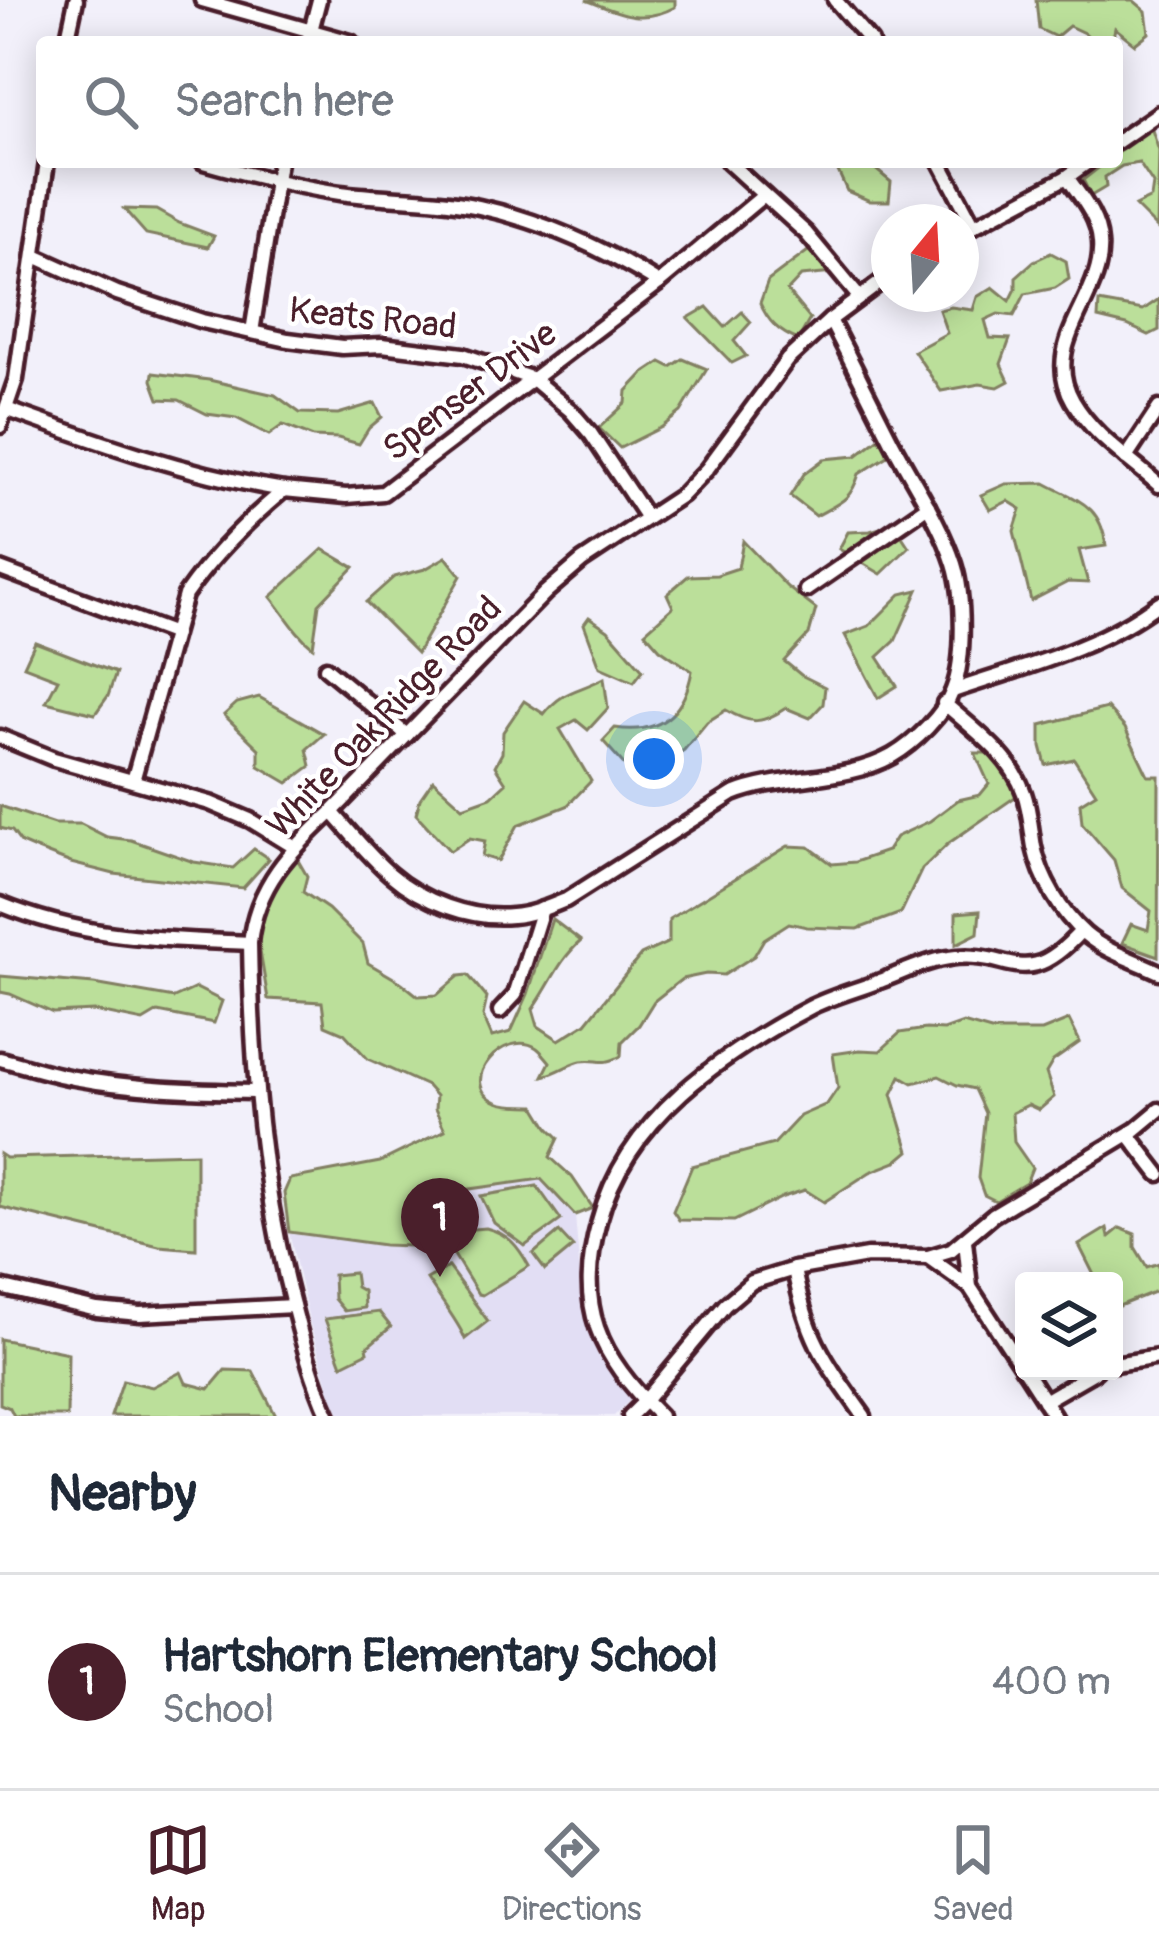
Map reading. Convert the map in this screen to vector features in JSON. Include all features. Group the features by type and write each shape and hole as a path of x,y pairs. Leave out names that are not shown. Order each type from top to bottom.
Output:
{"street":[{"path":"68,36 76,0"},
{"path":"202,0 307,36"},
{"path":"310,36 319,0"},
{"path":"835,0 862,36"},
{"path":"1123,138 1159,113"},
{"path":"0,426 16,379 46,168"},
{"path":"224,168 344,194 425,198 480,207 584,242 659,283"},
{"path":"252,332 278,168"},
{"path":"735,168 806,232 859,297"},
{"path":"943,168 962,204"},
{"path":"979,223 1080,168"},
{"path":"1067,177 1092,214 1100,242 1100,262 1066,344 1067,388 1098,435 1159,485"},
{"name":"Spenser Drive","path":"6,409 110,447 256,485 346,496 383,493 659,283 764,195"},
{"name":"Keats Road","path":"35,256 117,293 202,321 342,347 382,345 463,355 533,379 572,411 647,518"},
{"name":"White Oak Ridge Road","path":"329,1416 293,1306 265,1180 255,1092 250,943 264,890 294,847 564,575 682,495 707,469 787,360 871,289"},
{"path":"332,812 409,889 479,916 510,917 566,900 733,794 756,785 861,770 912,742 953,691 963,615 954,564 830,320"},
{"path":"1126,458 1159,408"},
{"path":"133,781 185,596 202,571 284,490"},
{"path":"806,590 928,506"},
{"path":"0,569 172,633"},
{"path":"953,691 1093,644 1159,604"},
{"path":"326,668 407,735"},
{"path":"944,704 995,748 1014,773 1024,793 1042,873 1081,931 1159,972"},
{"path":"0,737 54,760 230,811 294,847"},
{"path":"0,904 104,935 250,943"},
{"path":"500,1011 515,995 542,910"},
{"path":"660,1416 608,1354 594,1322 589,1286 605,1198 645,1130 681,1093 728,1056 815,1005 950,957 1030,967 1066,947 1081,931"},
{"path":"0,1059 112,1084 255,1092"},
{"path":"629,1416 737,1293 752,1282 867,1256 928,1257 951,1250 993,1215 1129,1135 1159,1109"},
{"path":"1129,1135 1159,1174"},
{"path":"965,1240 970,1287"},
{"path":"928,1257 970,1287 1015,1357"},
{"path":"794,1269 813,1339 864,1416"},
{"path":"0,1287 97,1310 140,1313 293,1306"},
{"path":"1123,1363 1159,1357"},
{"path":"1030,1380 1054,1416"},
{"path":"1044,1401 1080,1380"}],"shaded area":[{"path":"541,1179 575,1215 590,1335 598,1356 631,1399 614,1416 341,1416 310,1324 289,1232 410,1246 438,1225 462,1190"}],"green space":[{"path":"586,0 675,0 675,7 641,16"},
{"path":"1036,0 1133,0 1146,11 1149,33 1135,44 1115,28 1113,36 1088,36 1069,26 1057,36 1039,29"},
{"path":"1151,127 1159,151 1157,228 1135,206 1151,198 1153,184 1139,163 1123,166 1123,148"},
{"path":"874,168 891,182 889,201 870,201 847,191 837,169"},
{"path":"1098,168 1119,168 1105,177 1106,187 1091,196 1083,180"},
{"path":"124,209 156,210 214,236 208,247 146,234"},
{"path":"812,248 835,273 801,276 787,291 810,319 798,340 775,326 760,303 768,281"},
{"path":"1051,253 1066,261 1069,279 1055,288 1025,294 1014,316 998,314 985,320 990,338 1010,339 1001,364 1009,381 998,387 980,384 941,391 914,351 947,333 940,312 979,312 979,296 993,287 1010,301 1016,277"},
{"path":"1159,299 1159,330 1149,335 1098,318 1099,302 1143,310"},
{"path":"707,307 725,327 742,312 751,322 734,341 746,356 732,363 688,318"},
{"path":"683,359 707,369 681,412 620,448 599,428 626,403 627,391 643,374 661,362 671,367"},
{"path":"153,373 275,395 300,413 338,414 375,403 382,417 359,444 313,437 283,425 269,435 236,418 207,414 179,400 159,399"},
{"path":"882,436 888,456 859,474 848,496 838,504 816,516 790,496 804,474 824,459 856,456"},
{"path":"1045,483 1093,513 1106,546 1079,550 1088,583 1068,582 1031,601 1014,531 1021,509 1008,501 990,510 981,495 1006,484"},
{"path":"894,524 909,547 881,574 839,549 848,532"},
{"path":"743,541 787,587 816,609 809,634 784,661 825,687 823,704 810,718 786,708 763,720 750,720 726,710 707,722 684,750 638,780 603,741 615,728 645,728 667,718 683,699 692,671 645,632 673,607 667,594 688,576 738,568"},
{"path":"323,549 354,567 319,604 313,647 271,597"},
{"path":"446,557 461,576 417,653 366,602 394,577 425,569"},
{"path":"918,590 895,641 878,657 897,686 878,698 845,635 869,626 901,594"},
{"path":"589,617 608,630 643,670 634,682 600,667 584,624"},
{"path":"35,642 116,673 95,714 46,702 58,679 24,666"},
{"path":"604,678 608,708 588,730 576,720 560,729 591,781 567,806 518,825 498,861 482,856 485,841 470,838 450,851 416,814 433,780 463,807 491,797 506,783 495,766 502,753 503,732 524,701 544,714 565,695"},
{"path":"259,697 324,734 307,749 311,766 288,783 259,766 259,749 224,715 237,703"},
{"path":"1107,708 1125,728 1148,776 1159,776 1158,956 1122,943 1131,924 1148,930 1151,911 1122,888 1114,860 1082,823 1080,803 1096,793 1074,759 1046,765 1041,746 1041,725"},
{"path":"975,753 992,753 1021,793 949,843 922,869 901,913 858,929 789,923 764,939 754,956 724,975 682,979 654,1001 622,1042 621,1056 614,1059 581,1061 543,1076 550,1062 537,1048 524,1044 511,1045 489,1060 482,1071 485,1093 501,1104 535,1106 559,1138 550,1157 572,1177 593,1208 575,1215 541,1179 463,1190 469,1214 438,1225 431,1237 410,1246 289,1232 284,1193 290,1179 380,1162 445,1130 435,1109 436,1096 427,1086 368,1059 344,1033 325,1025 322,1002 268,999 256,928 276,883 296,857 307,876 303,892 363,944 368,963 418,996 437,995 459,976 468,975 487,998 483,1016 492,1037 511,1032 552,919 581,941 533,1009 538,1026 559,1040 586,1023 641,955 669,942 669,919 788,846 809,847 832,864 855,862 887,851 896,837 930,821 958,800 980,795 989,784"},
{"path":"0,806 54,824 81,824 107,837 131,840 194,862 233,868 254,849 269,859 243,888 114,874 21,843 12,831 0,828"},
{"path":"980,911 978,933 956,944 956,913"},
{"path":"0,976 94,984 174,998 196,988 222,1001 214,1023 158,1012 143,1021 94,1011 53,1013 0,992"},
{"path":"1069,1020 1080,1042 1053,1061 1046,1073 1054,1097 1039,1110 1028,1105 1012,1113 1014,1142 1032,1168 1026,1183 996,1201 984,1195 978,1178 985,1113 974,1089 939,1076 913,1083 901,1076 892,1094 909,1151 896,1162 870,1172 824,1202 805,1190 734,1221 679,1220 673,1211 692,1166 774,1144 800,1116 827,1104 838,1088 833,1054 880,1051 900,1033 944,1030 963,1023 991,1031 1042,1031"},
{"path":"196,1153 196,1249 159,1246 0,1207 0,1154 6,1158"},
{"path":"537,1186 561,1220 525,1246 494,1223 481,1196"},
{"path":"486,1228 512,1242 529,1266 482,1295 446,1242"},
{"path":"1107,1228 1109,1237 1120,1228 1135,1234 1135,1247 1147,1267 1159,1263 1159,1290 1123,1304 1123,1272 1092,1272 1079,1245"},
{"path":"559,1232 573,1247 545,1270 533,1254"},
{"path":"448,1267 488,1321 465,1339 427,1279"},
{"path":"354,1273 356,1287 363,1291 364,1308 344,1311 334,1299 333,1275"},
{"path":"379,1312 391,1327 367,1347 368,1352 342,1365 325,1319"},
{"path":"0,1339 68,1353 67,1416 14,1416 0,1404"},
{"path":"225,1370 253,1371 276,1416 111,1416 123,1380 152,1387 181,1372 186,1383 209,1389"}],"place":[{"name":"Hartshorn Elementary School","path":"440,1277"}]}
